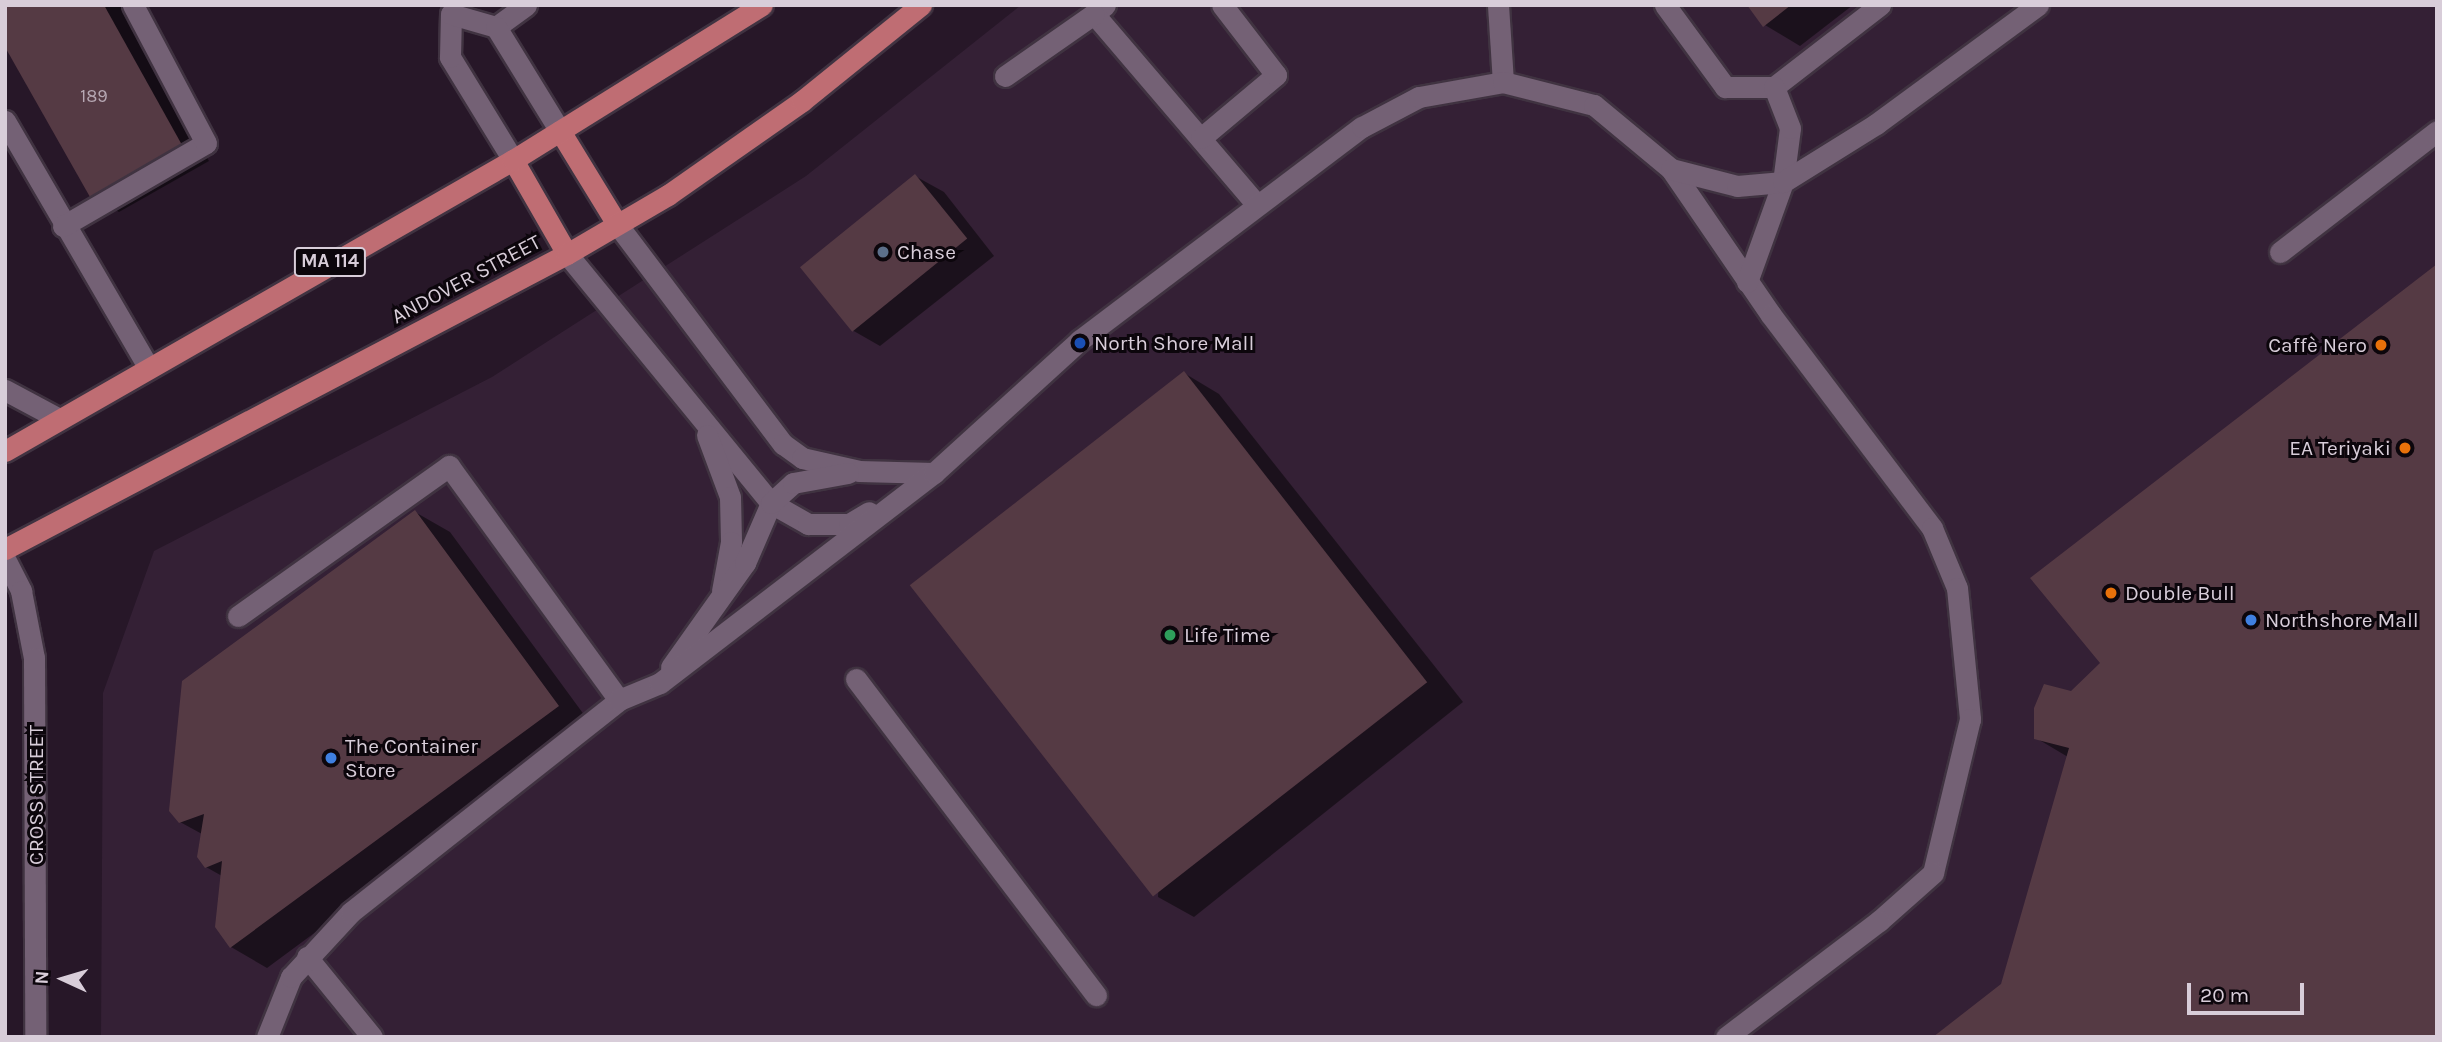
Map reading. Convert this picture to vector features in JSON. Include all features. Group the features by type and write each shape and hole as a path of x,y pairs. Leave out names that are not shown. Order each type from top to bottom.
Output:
{"highway":[{"name":"MA 114","path":"5,451 513,160 762,5"},
{"name":"ANDOVER STREET","path":"5,549 567,254 668,195 802,101 921,5"},
{"path":"560,131 617,224"},
{"path":"513,160 567,254"}],"street":[{"path":"63,226 206,143 133,5"},
{"path":"496,27 526,5"},
{"path":"1200,138 1276,75 1222,5"},
{"path":"1498,5 1503,82"},
{"path":"1665,5 1725,87 1774,87 1880,5"},
{"path":"1671,169 1737,186 1783,182 1876,124 2038,5"},
{"path":"513,160 450,57 449,10 496,27 560,131"},
{"path":"1005,76 1100,10 1200,138 1257,205"},
{"path":"267,1037 291,977 351,912 619,700 660,683 934,473 1080,340 1362,127 1419,97 1503,82 1594,105 1671,169 1747,282 1932,528 1957,588 1970,719 1933,873 1880,921 1726,1037"},
{"path":"1747,282 1783,182 1790,128 1774,87"},
{"path":"5,121 63,226 148,367"},
{"path":"2280,252 2437,131"},
{"path":"617,224 783,444 802,457 859,471"},
{"path":"567,254 771,503 808,524 849,524 934,473"},
{"path":"5,390 59,419"},
{"path":"701,417 730,496 730,542 721,596"},
{"path":"238,615 449,466 619,700"},
{"path":"660,683 745,563 771,503 793,483 859,471 934,473"},
{"name":"CROSS STREET","path":"5,559 21,591 34,658 35,1037"},
{"path":"856,679 1096,995"},
{"path":"307,957 372,1037"}],"shaded area":[{"name":"Northshore Mall","path":"1021,5 2437,5 2437,1037 101,1037 103,693 154,551 492,377 806,176"}],"building":[{"path":"5,5 104,5 182,145 90,197 5,47"},
{"path":"1747,5 1791,5 1763,27"},
{"name":"Chase","path":"915,174 967,239 852,332 800,267"},
{"name":"Northshore Mall","path":"2437,264 2437,1037 1933,1037 2001,984 2069,748 2034,739 2034,708 2044,684 2071,691 2100,663 2030,578"},
{"name":"Life Time","path":"1184,371 1427,682 1153,897 910,585"},
{"name":"The Container Store","path":"415,510 559,706 230,948 215,927 222,861 205,868 197,857 204,814 179,823 169,811 182,681"}],"place":[{"name":"Chase","path":"883,252"},
{"name":"North Shore Mall","path":"1080,343"},
{"name":"Caffè Nero","path":"2381,345"},
{"name":"EA Teriyaki","path":"2405,448"},
{"name":"Double Bull","path":"2111,593"},
{"name":"Northshore Mall","path":"2251,620"},
{"name":"Life Time","path":"1170,635"},
{"name":"The Container Store","path":"331,758"}]}
